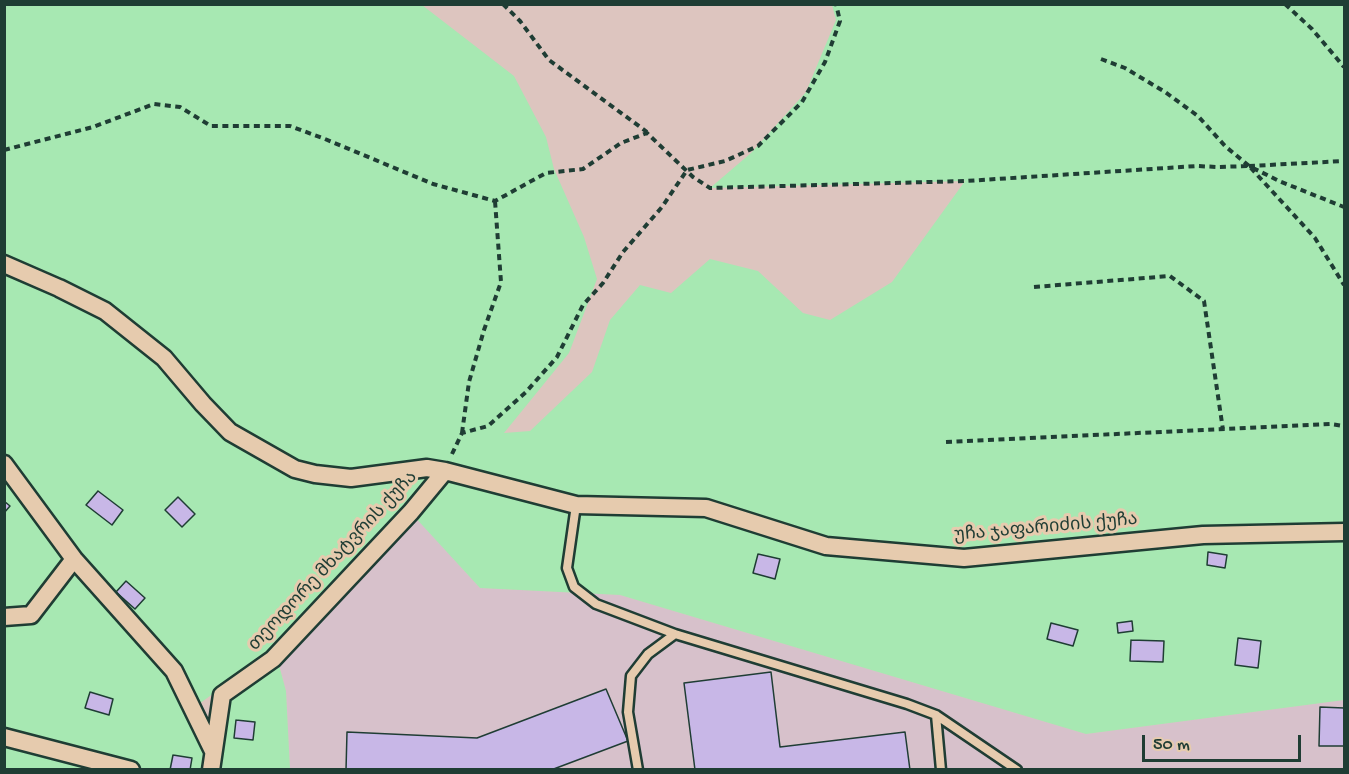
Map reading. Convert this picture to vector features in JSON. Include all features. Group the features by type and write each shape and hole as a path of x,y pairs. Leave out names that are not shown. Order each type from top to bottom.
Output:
{"street":[{"name":"უჩა ჯაფარიძის ქუჩა","path":"4,264 60,288 105,311 164,358 230,432 295,469 351,478 427,468 576,505 706,508 826,546 964,558 1203,535 1344,532"},
{"path":"4,464 74,559 174,671 213,751"},
{"name":"თეოდორე მხატვრის ქუჩა","path":"211,770 222,695 273,659 411,512 445,471"},
{"path":"4,617 31,615 74,559"},
{"path":"4,737 131,770"}],"lane":[{"path":"576,505 567,568 574,586 596,604 675,634 936,715 1017,770"},
{"path":"638,770 628,712 631,676 648,654 675,634"},
{"path":"936,715 941,770"}],"path":[{"path":"503,4 520,21 549,60 647,133 693,177 710,188 966,181 1197,166 1344,161"},
{"path":"462,433 488,426 526,392 557,357 583,305 603,283 623,252 662,207 687,170 725,160 758,146 802,102 825,62 840,21 836,4"},
{"path":"1285,4 1312,29 1344,67"},
{"path":"1101,59 1125,68 1165,92 1198,116 1225,146 1249,166 1314,238 1344,285"},
{"path":"4,150 93,127 154,104 180,107 212,126 290,126 433,184 495,201 546,173 583,169 621,143 647,133"},
{"path":"1249,166 1279,181 1344,207"},
{"path":"445,471 462,433 470,382 484,330 501,282 495,201"},
{"path":"1034,286 1170,276 1204,301 1223,430"},
{"path":"946,442 1330,424 1344,426"}],"shaded area":[{"path":"411,512 480,588 620,595 1086,734 1344,700 1344,769 290,769 286,691 279,664"}],"green space":[{"path":"5,5 422,5 514,76 546,137 554,169 584,237 597,279 569,353 504,433 530,431 592,372 610,320 640,285 671,293 710,259 758,271 803,313 830,320 892,282 965,181 710,188 751,153 806,92 836,20 832,5 1344,5 1344,700 1086,734 620,595 480,588 412,514 273,643 286,691 290,769 5,770","holes":["239,675 213,750 192,709"]}],"building":[{"path":"98,491 123,510 112,525 86,505"},
{"path":"178,497 195,514 182,527 165,510"},
{"path":"4,501 10,506 4,513"},
{"path":"1208,552 1227,555 1225,568 1207,565"},
{"path":"758,554 780,559 775,579 753,573"},
{"path":"126,581 145,598 135,609 116,592"},
{"path":"1132,621 1133,631 1118,633 1117,623"},
{"path":"1051,623 1078,630 1073,646 1047,639"},
{"path":"1238,638 1261,641 1258,668 1235,665"},
{"path":"1131,640 1164,641 1163,662 1130,661"},
{"path":"771,672 780,747 905,732 910,770 695,770 684,683"},
{"path":"606,689 628,741 551,770 346,770 347,732 477,738"},
{"path":"90,692 113,699 109,715 85,708"},
{"path":"1320,707 1344,708 1344,746 1319,746"},
{"path":"236,720 255,722 253,740 234,738"},
{"path":"173,755 192,758 190,770 170,770"}]}
